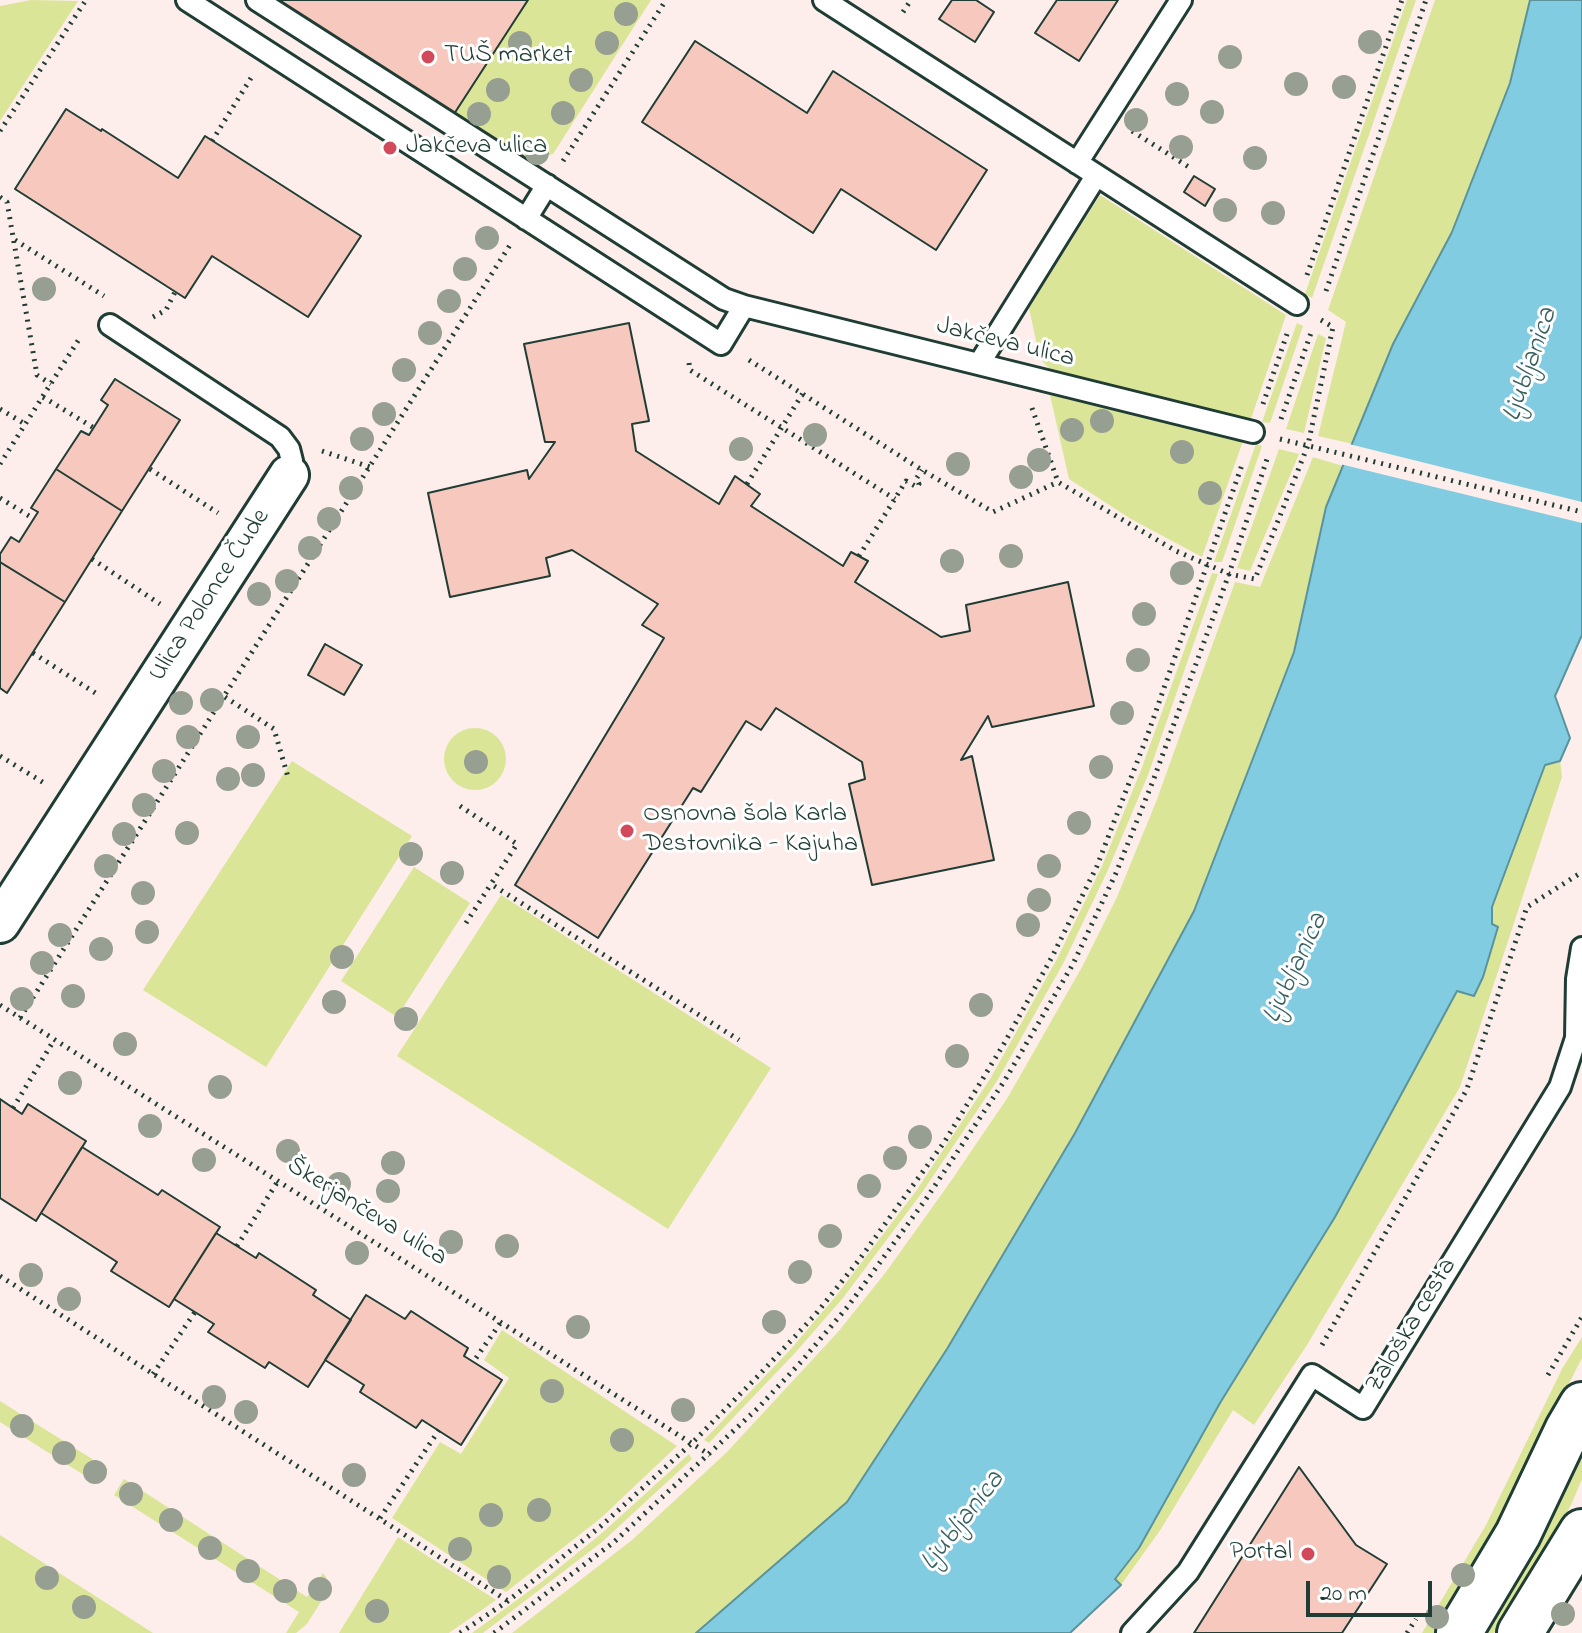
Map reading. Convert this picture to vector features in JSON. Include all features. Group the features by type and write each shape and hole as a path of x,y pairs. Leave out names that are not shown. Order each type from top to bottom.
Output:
{"main road":[{"path":"1459,1633 1518,1534 1582,1405"},
{"path":"1520,1633 1582,1532"}],"street":[{"name":"Ulica Polonce Čude","path":"0,923 289,475"}],"lane":[{"path":"187,0 721,344 744,306"},
{"name":"Jakčeva ulica","path":"257,0 724,299 1253,432"},
{"path":"824,0 1297,304"},
{"path":"1077,163 1181,0"},
{"path":"979,364 1096,176"},
{"path":"526,219 547,185"},
{"name":"Ulica Polonce Čude","path":"110,325 280,437 289,449 292,461 289,475"},
{"name":"Zaloška cesta","path":"1312,1375 1363,1408 1560,1087 1576,1038 1577,979 1582,948"},
{"path":"1132,1633 1188,1572 1312,1375"}],"path":[{"path":"0,131 86,0"},
{"path":"547,185 666,0"},
{"path":"903,12 911,0"},
{"path":"1280,422 1426,0"},
{"path":"212,141 268,51"},
{"path":"1107,115 1192,169"},
{"path":"0,197 7,202 15,240 37,375 51,384"},
{"path":"20,1018 526,219"},
{"path":"15,240 107,297 101,306"},
{"path":"146,316 154,317 166,310 175,292"},
{"path":"1021,375 1058,482 1156,541 1229,574 1255,579 1312,446 1333,327 1297,304"},
{"path":"0,464 84,333"},
{"path":"721,344 993,512 1058,482"},
{"path":"688,358 690,370 895,499"},
{"path":"747,484 803,393"},
{"path":"43,397 94,428"},
{"path":"0,409 25,424"},
{"path":"1275,437 1582,512"},
{"path":"494,1633 614,1542 710,1455 801,1362 849,1305 926,1199 1013,1067 1073,964 1116,873 1229,574 1269,453"},
{"path":"150,469 229,520"},
{"path":"859,556 906,481 917,487 916,479 922,470"},
{"path":"0,498 34,519"},
{"path":"92,559 171,611"},
{"path":"460,1633 508,1601 601,1526 692,1443 815,1315 945,1141 1005,1042 1097,866 1149,731 1207,564"},
{"path":"33,653 111,703"},
{"path":"225,697 274,729 288,777"},
{"path":"0,756 55,790"},
{"path":"460,806 517,844 466,923"},
{"path":"1312,1375 1312,1362 1467,1089 1527,907 1582,872"},
{"path":"491,884 739,1040"},
{"name":"Škerjančeva ulica","path":"0,1005 710,1455"},
{"path":"13,1108 54,1040"},
{"path":"237,1246 278,1181"},
{"path":"0,1276 508,1601"},
{"path":"153,1374 195,1312"},
{"path":"476,1358 501,1322"},
{"path":"380,1518 439,1430"}],"green space":[{"path":"31,0 78,1 0,121 0,6"},
{"path":"528,0 651,0 553,154 532,160 454,114"},
{"path":"1407,0 1416,0 1312,298 1305,294"},
{"path":"1435,0 1530,0 1510,83 1452,232 1393,344 1353,444 1318,436 1346,322 1328,310"},
{"path":"1100,195 1286,315 1251,419 1050,369 1040,359 1029,308"},
{"path":"1297,323 1303,326 1270,423 1262,422"},
{"path":"1318,334 1326,338 1304,433 1286,429"},
{"path":"1050,395 1243,441 1202,557 1131,519 1069,479"},
{"path":"1256,444 1262,446 1222,562 1214,562"},
{"path":"1279,449 1299,454 1250,571 1237,568"},
{"path":"1313,457 1343,466 1326,507 1294,652 1194,911 1075,1133 947,1349 847,1503 696,1633 512,1633 632,1540 726,1453 838,1332 886,1272 951,1181 1008,1097 1082,967 1117,897 1156,802 1235,582 1260,587"},
{"path":"1212,573 1218,574 1148,775 1108,870 1064,962 997,1081 921,1194 843,1298 709,1443 704,1440 790,1350 836,1296 916,1191 990,1079 1058,957 1102,866 1141,770"},
{"path":"475,728 487,730 497,737 504,747 504,771 497,781 487,788 475,790 463,788 453,781 446,771 444,759 446,747 453,737 463,730"},
{"path":"292,761 412,836 266,1067 143,990"},
{"path":"1560,761 1562,777 1460,1087 1307,1345 1254,1425 1233,1410 1161,1529 1121,1585 1115,1579 1139,1548 1220,1403 1335,1217 1457,990 1474,995 1497,927 1491,925 1492,907 1545,765"},
{"path":"414,867 470,903 397,1017 341,981"},
{"path":"501,895 771,1068 668,1229 397,1056"},
{"path":"502,1330 677,1446 601,1518 506,1592 392,1518 440,1442 461,1454 509,1378 484,1360"},
{"path":"1582,1337 1582,1358 1495,1529 1434,1633 1422,1633 1486,1525 1562,1369"},
{"path":"0,1401 108,1469 98,1484 0,1422"},
{"path":"1582,1446 1582,1479 1572,1503 1494,1633 1484,1633 1535,1546"},
{"path":"689,1454 692,1459 602,1542 483,1633 472,1633 602,1533"},
{"path":"124,1479 307,1597 323,1573 327,1586 324,1597 307,1624 296,1633 286,1633 299,1612 114,1495"},
{"path":"0,1535 153,1633 0,1633"},
{"path":"398,1537 496,1600 449,1633 339,1633"}],"water":[{"name":"Ljubljanica","path":"1530,0 1582,0 1582,635 1555,696 1570,738 1560,761 1545,765 1492,907 1492,924 1498,927 1474,996 1457,991 1335,1217 1220,1403 1139,1548 1115,1579 1121,1585 1070,1633 696,1633 847,1502 947,1349 1075,1133 1194,911 1294,652 1326,507 1393,344 1452,232 1510,83"}],"pier":[{"path":"1349,444 1582,502 1582,523 1340,464"}],"building":[{"name":"TUŠ market","path":"277,0 528,0 454,114"},
{"path":"952,0 976,0 994,12 975,42 939,19"},
{"path":"1057,0 1118,0 1079,61 1035,33"},
{"path":"695,41 807,113 833,71 987,170 936,250 841,189 813,233 642,122"},
{"path":"66,109 178,178 205,136 361,236 308,317 212,256 185,298 15,189"},
{"path":"1194,176 1215,189 1205,206 1184,192"},
{"path":"629,323 649,421 632,424 636,451 719,504 735,476 760,494 751,506 843,566 851,552 868,561 855,582 941,637 970,631 966,605 1068,582 1094,706 992,727 988,716 961,760 972,756 994,860 872,885 849,784 865,779 862,762 776,708 761,730 746,721 701,792 693,788 598,938 515,885 664,638 642,625 658,604 572,550 546,558 550,576 450,597 428,493 527,470 529,479 555,442 545,442 524,344"},
{"path":"115,379 180,420 122,511 56,469 81,431 89,435 108,405 101,400"},
{"path":"56,469 122,511 65,602 0,562 0,554 11,537 19,542 38,512 31,508"},
{"path":"0,562 65,602 7,693 0,688"},
{"path":"325,644 362,665 344,695 308,675"},
{"path":"0,1099 22,1114 28,1104 86,1141 36,1221 0,1198"},
{"path":"82,1147 158,1195 162,1190 220,1227 169,1307 111,1271 117,1262 41,1213"},
{"path":"216,1233 256,1258 259,1253 316,1290 313,1295 351,1320 308,1387 269,1362 265,1368 208,1332 214,1324 174,1299"},
{"path":"366,1295 405,1319 411,1311 468,1348 464,1356 502,1380 461,1445 422,1420 416,1428 360,1392 364,1385 325,1360"},
{"name":"Portal","path":"1299,1467 1356,1545 1387,1564 1342,1633 1194,1633"}],"place":[{"name":"TUŠ market","path":"428,57"},
{"name":"Jakčeva ulica","path":"390,148"},
{"name":"Osnovna šola Karla Destovnika - Kajuha","path":"627,831"},
{"name":"Portal","path":"1308,1554"}]}
